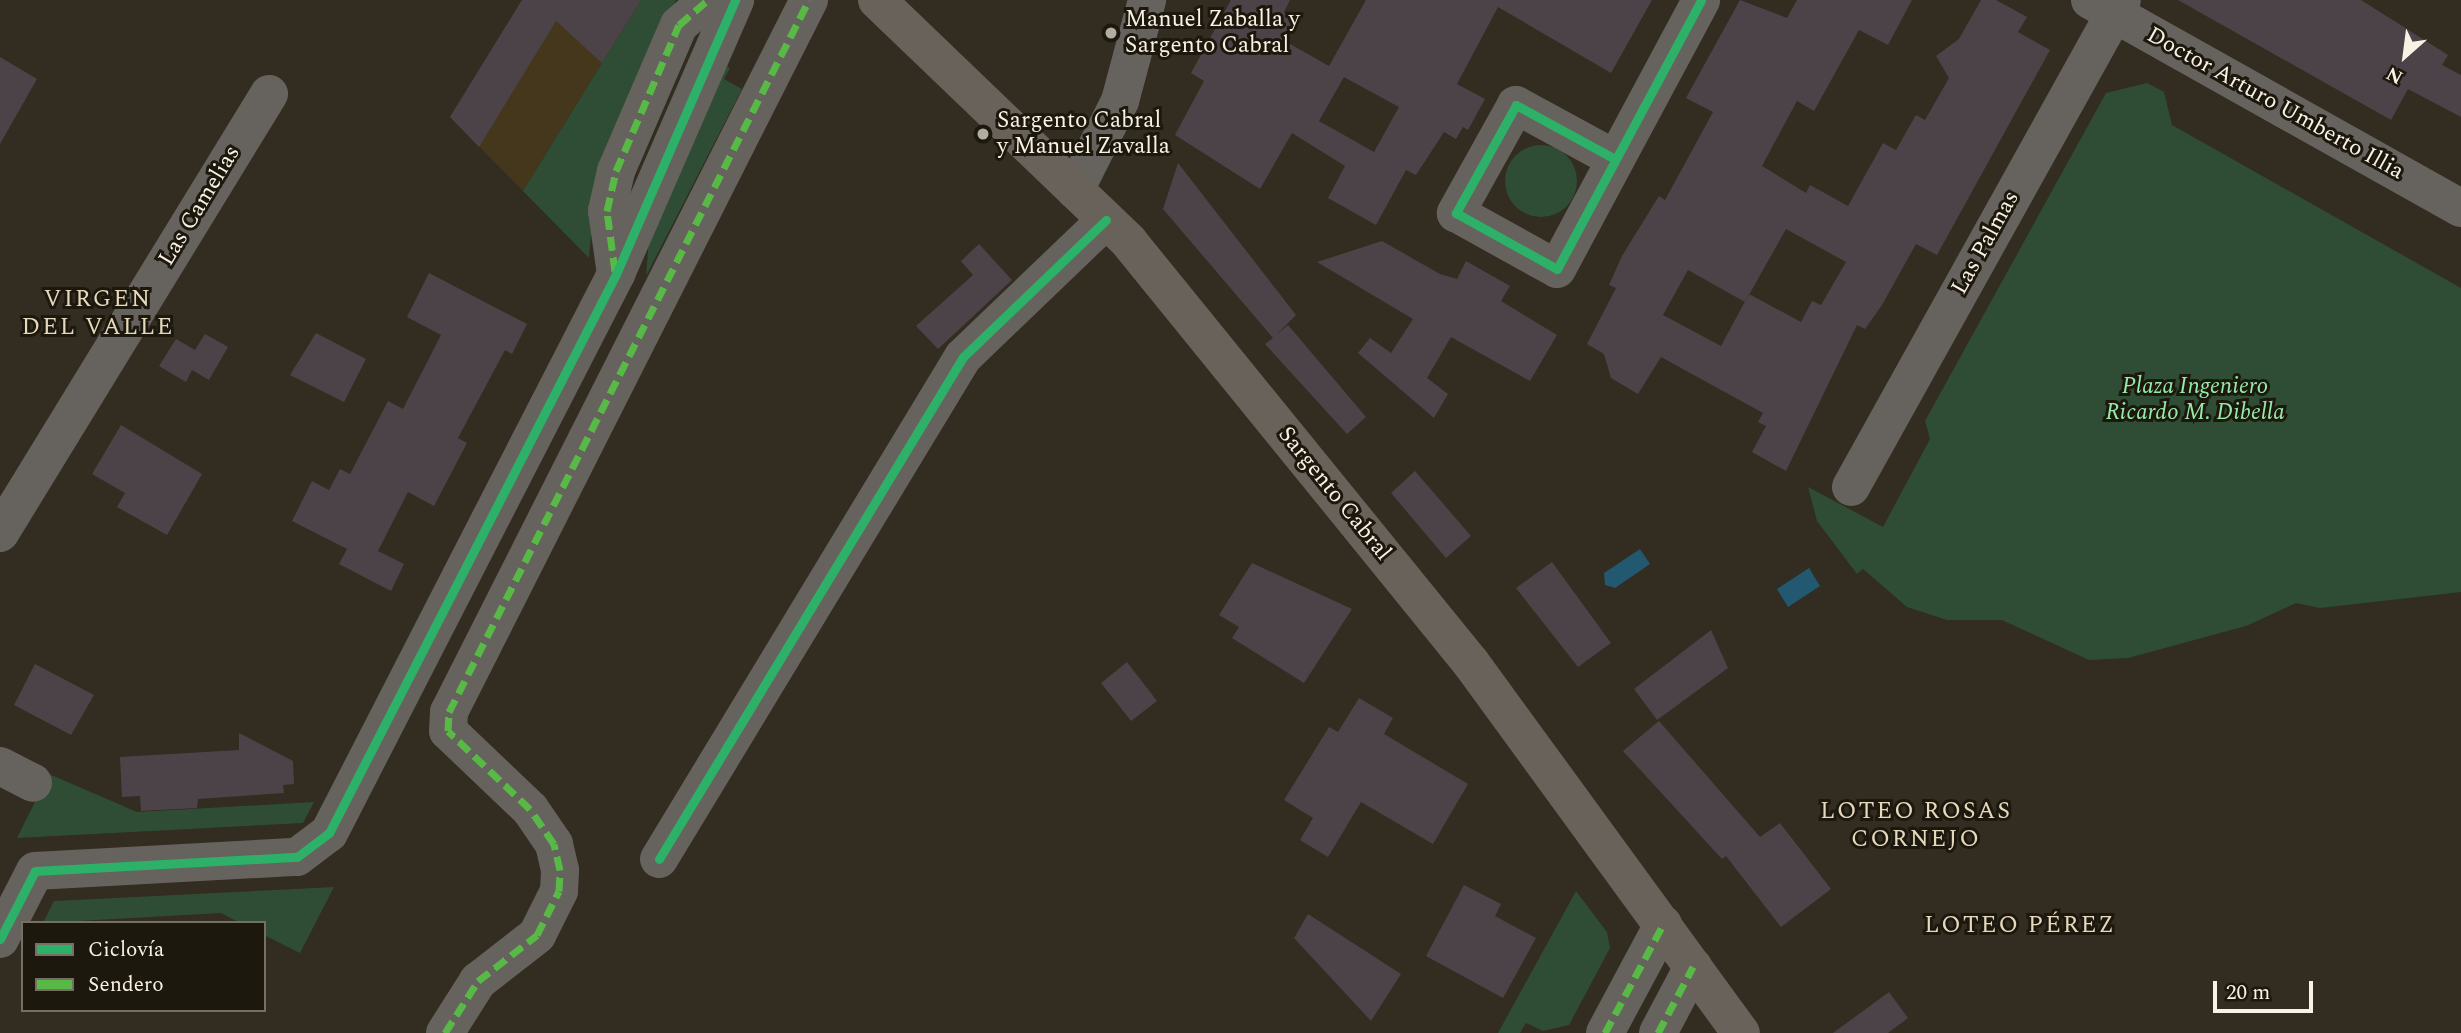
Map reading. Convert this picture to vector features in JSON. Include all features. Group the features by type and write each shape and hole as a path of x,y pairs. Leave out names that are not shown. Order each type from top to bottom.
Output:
{"main road":[{"name":"Sargento Cabral","path":"877,0 1106,220 1471,663 1741,1033"}],"street":[{"path":"616,274 607,211 616,171 679,25 708,0"},
{"path":"0,939 35,871 297,857 316,847 344,807 616,274 735,0"},
{"path":"445,1033 478,981 537,935 559,891 560,870 544,826 457,744 448,731 449,712 809,0"},
{"path":"1075,190 1120,101 1147,0"},
{"path":"1615,159 1701,0"},
{"name":"Doctor Arturo Umberto Illia","path":"2108,4 2459,202"},
{"name":"Las Palmas","path":"1851,487 2108,4"},
{"name":"Las Camelias","path":"0,533 269,94"},
{"path":"659,859 963,356 1106,220"},
{"path":"1605,1033 1663,925"},
{"path":"1658,1033 1693,967"}],"shaded area":[{"path":"522,0 641,0 523,191 450,117"}],"green space":[{"path":"641,0 676,0 596,181 589,258 523,191"},
{"path":"721,63 730,68 724,79 742,89 646,276 650,225"},
{"name":"Plaza Ingeniero Ricardo M. Dibella","path":"2147,83 2164,92 2172,125 2461,288 2461,592 2320,608 2296,603 2246,626 2128,658 2089,660 2002,620 1947,620 1907,607 1863,569 1857,574 1817,521 1808,487 1883,527 1930,439 1925,421 2106,93"},
{"path":"1548,145 1567,155 1575,167 1575,195 1567,207 1555,215 1534,217 1515,207 1507,195 1505,174 1515,155 1527,147"},
{"path":"49,774 137,812 314,802 303,823 17,838"},
{"path":"334,887 300,953 266,936 266,921 236,921 221,913 44,921 54,901"},
{"path":"1576,891 1607,932 1610,948 1569,1025 1543,1031 1526,1023 1520,1033 1498,1033"}],"water":[{"path":"1640,549 1650,564 1615,588 1605,585 1604,573"},
{"path":"1809,568 1820,586 1788,607 1777,589"}],"building":[{"path":"522,0 641,0 602,63 556,21 479,147 450,117"},
{"path":"1231,0 1290,0 1284,12 1295,19 1283,40 1329,66 1366,0 1652,0 1611,73 1498,7 1457,84 1485,99 1468,130 1463,127 1456,139 1444,132 1416,175 1406,170 1376,225 1328,198 1345,166 1292,133 1260,189 1175,135 1204,81 1191,73","holes":["1344,77 1399,107 1374,152 1319,121"]},
{"path":"1740,0 1787,18 1797,0 1912,0 1888,45 1859,30 1814,111 1797,101 1762,166 1806,193 1810,185 1848,206 1883,143 1896,150 1916,115 1925,120 1949,78 1936,56 1959,39 1981,0 1996,0 2027,17 2018,32 2050,50 1937,255 1916,244 1882,305 1865,329 1857,325 1786,471 1752,452 1766,426 1758,422 1763,413 1661,357 1638,394 1611,378 1604,354 1587,344 1616,288 1609,285 1622,256 1659,196 1665,200 1713,112 1686,98","holes":["1786,229 1846,262 1821,305 1812,301 1801,322 1749,294","1688,270 1745,302 1721,346 1663,315"]},
{"path":"2178,0 2361,0 2448,55 2442,65 2461,75 2461,117 2408,89 2391,120"},
{"path":"0,57 37,79 0,144"},
{"path":"1178,163 1296,315 1276,335 1288,325 1366,417 1347,434 1265,344 1273,338 1163,209"},
{"path":"1382,241 1440,274 1457,279 1466,261 1510,286 1501,301 1557,335 1530,381 1451,337 1427,378 1448,394 1434,418 1358,353 1370,338 1391,353 1413,319 1317,262"},
{"path":"979,244 1012,280 938,349 916,326 973,275 961,261"},
{"path":"429,273 527,324 512,354 505,350 458,438 467,443 434,506 408,492 378,551 404,564 391,591 339,564 347,549 292,521 312,481 329,490 340,469 350,474 388,401 403,409 441,335 407,317"},
{"path":"316,333 366,359 344,402 290,375"},
{"path":"205,334 228,347 209,380 192,370 186,382 159,366 176,339 195,350"},
{"path":"121,425 202,474 167,535 117,507 125,493 92,474"},
{"path":"1415,471 1471,536 1446,558 1391,493"},
{"path":"1552,562 1611,643 1578,667 1516,588"},
{"path":"1252,563 1352,609 1304,683 1232,638 1239,627 1219,615"},
{"path":"1711,630 1728,668 1657,720 1634,689"},
{"path":"1127,662 1157,701 1131,721 1101,683"},
{"path":"35,664 94,695 71,735 14,705"},
{"path":"1359,698 1393,718 1384,734 1468,784 1433,844 1361,802 1328,857 1300,840 1313,818 1284,800 1329,727 1338,732"},
{"path":"1659,721 1760,837 1780,823 1831,889 1781,927 1726,856 1722,859 1623,751"},
{"path":"239,733 293,761 294,784 283,785 284,793 198,799 197,808 141,811 140,796 122,797 120,757 239,750"},
{"path":"1464,885 1501,904 1495,916 1536,938 1503,998 1426,956"},
{"path":"1308,914 1401,974 1371,1021 1294,938"},
{"path":"1889,992 1908,1018 1888,1033 1833,1033"}],"marked path":[{"path":"615,271 607,211 616,171 679,25 708,0"},
{"path":"445,1033 478,981 537,935 559,891 560,870 554,844 530,809 448,731 449,712 809,0"},
{"path":"1605,1033 1663,925"},
{"path":"1658,1033 1693,967"}],"cycle path":[{"path":"0,939 35,871 297,857 329,833 616,274 735,0"},
{"path":"1615,159 1516,105 1456,213 1557,269 1701,0"},
{"path":"659,859 963,357 1106,220"}],"place":[{"name":"Manuel Zaballa y Sargento Cabral","path":"1111,33"},
{"name":"Sargento Cabral y Manuel Zavalla","path":"983,134"}],"district":[{"name":"VIRGEN DEL VALLE","path":"98,314"},
{"name":"LOTEO ROSAS CORNEJO","path":"1916,826"},
{"name":"LOTEO PÉREZ","path":"2020,926"}]}
